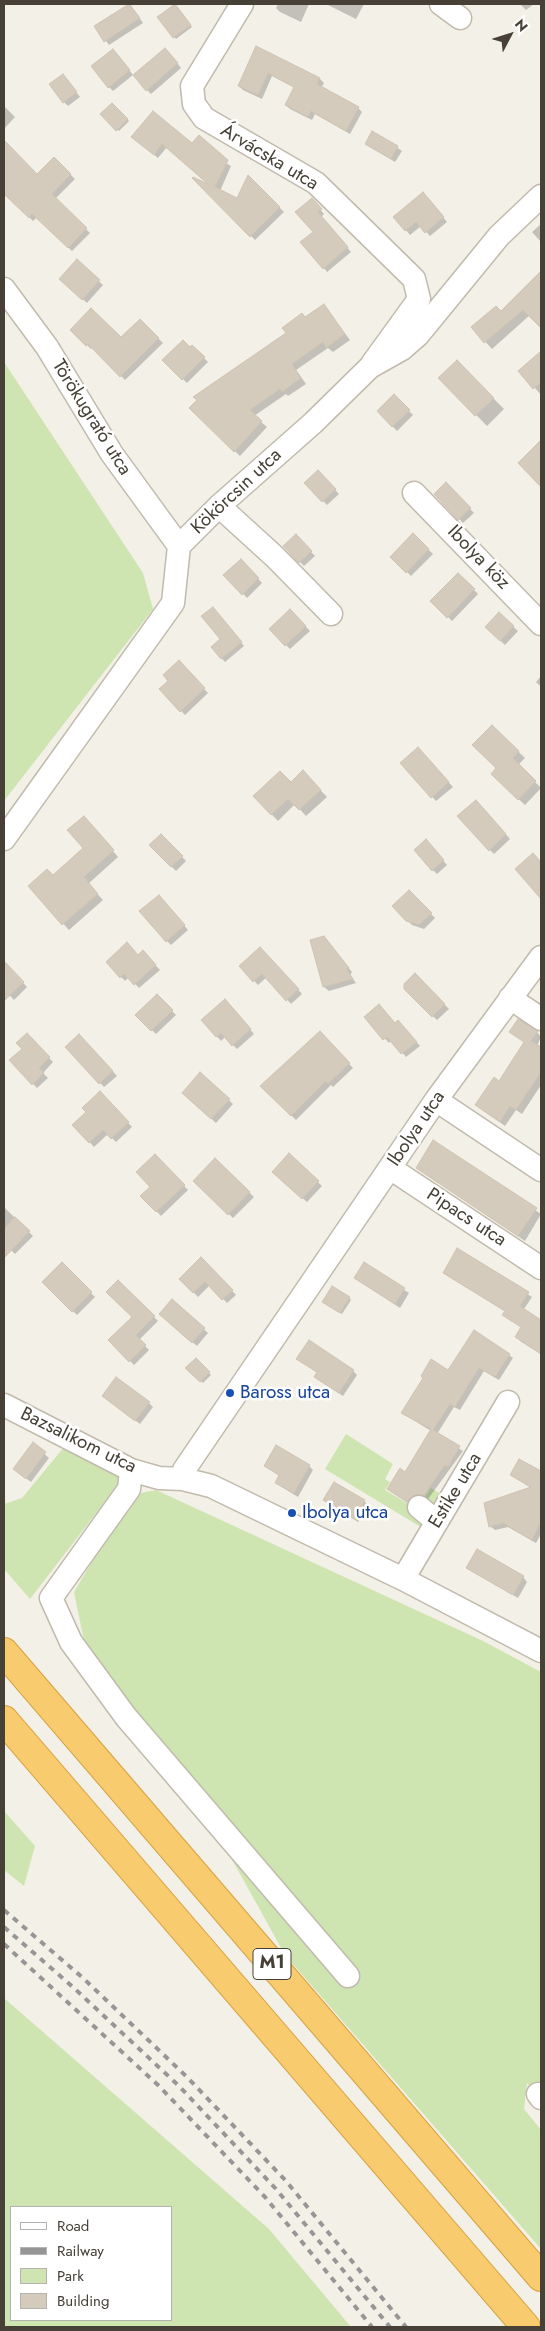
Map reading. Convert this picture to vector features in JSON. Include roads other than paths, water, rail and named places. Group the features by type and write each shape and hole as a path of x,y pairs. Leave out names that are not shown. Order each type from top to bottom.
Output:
{"highway":[{"name":"M1","path":"4,1652 541,2277"},
{"name":"M1","path":"4,1720 526,2327"}],"street":[{"path":"442,4 460,18"},
{"name":"Árvácska utca","path":"237,5 192,86 194,104 204,118 316,183 414,279 419,299 377,354 370,367"},
{"name":"Kökörcsin utca","path":"4,839 173,603 180,546 219,506 313,423 370,367 402,349 418,335 499,236 541,196"},
{"name":"Törökugrató utca","path":"4,289 47,347 112,454 180,546"},
{"name":"Ibolya köz","path":"414,493 541,624"},
{"path":"219,506 275,557 331,614"},
{"name":"Ibolya utca","path":"183,1479 184,1470 436,1100 541,957"},
{"path":"510,998 541,1019"},
{"path":"436,1100 541,1170"},
{"name":"Pipacs utca","path":"390,1168 541,1268"},
{"name":"Estike utca","path":"402,1579 438,1522 508,1402"},
{"name":"Bazsalikom utca","path":"4,1405 131,1470 159,1478 183,1479"},
{"path":"131,1470 129,1489 51,1598 71,1642 126,1717 348,1976"},
{"path":"183,1479 211,1486 402,1579 541,1651"},
{"path":"419,1507 424,1514 438,1522"}],"railway":[{"path":"4,1910 83,1978 187,2077 286,2181 406,2327"},
{"path":"4,1927 74,1988 179,2086 276,2189 390,2327"},
{"path":"4,1944 158,2085 265,2197 372,2327"}],"place":[{"name":"Baross utca","path":"230,1393"},
{"name":"Ibolya utca","path":"292,1513"}]}
